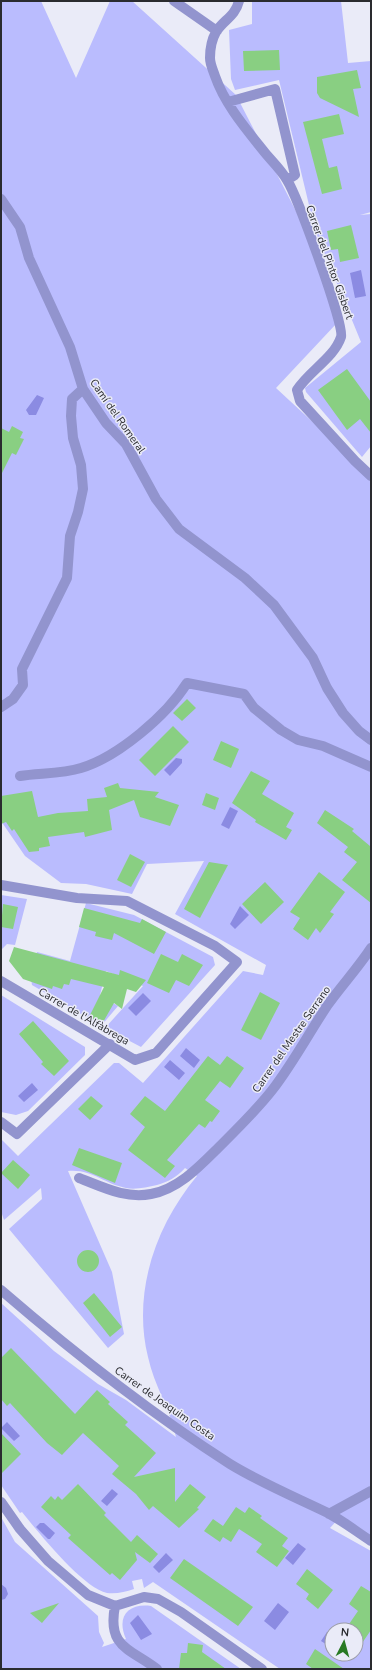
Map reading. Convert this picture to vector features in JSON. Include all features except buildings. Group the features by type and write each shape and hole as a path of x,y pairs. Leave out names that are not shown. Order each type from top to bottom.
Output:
{"street":[{"path":"174,1 217,31 234,15 239,1"},
{"name":"Carrer del Pintor Gisbert","path":"217,31 212,43 210,60 219,88 246,130 287,180 314,246 341,322 342,336 336,347 304,379 297,390 300,401 355,461 371,476"},
{"path":"228,102 275,89 295,175 287,180"},
{"name":"Camí del Romeral","path":"1,200 20,227 29,258 68,341 83,389 106,423 126,444 156,498 179,529 245,578 274,605 313,658 327,688 343,713 371,740"},
{"path":"1,707 13,699 23,685 22,669 67,578 70,536 78,512 83,489 81,465 73,438 70,416 72,399 83,389"},
{"path":"20,776 80,768 111,754 131,740 177,699 187,683 244,694 254,708 281,730 298,740 323,746 371,767"},
{"name":"Carrer de l'Alfàbrega","path":"1,885 77,898 127,901 215,946 238,962 156,1053 135,1060 1,981"},
{"name":"Carrer del Mestre Serrano","path":"79,1178 117,1193 134,1196 152,1194 180,1183 200,1167 239,1128 273,1089 329,1004 371,948"},
{"path":"1,1122 17,1134 110,1044"},
{"name":"Carrer de Joaquim Costa","path":"1,1290 87,1363 165,1420 232,1465 283,1493 329,1514 371,1541"},
{"path":"329,1514 371,1491"},
{"path":"1,1502 20,1529 48,1561 88,1595 115,1606 144,1597 158,1599 181,1612 262,1669"},
{"path":"115,1606 112,1622 116,1639 125,1648 157,1669"}],"shaded area":[{"path":"1,1 41,1 76,78 110,1 132,1 236,95 314,246 337,323 276,388 371,476 371,1536 340,1517 330,1528 371,1551 371,1669 280,1669 153,1582 144,1588 142,1579 132,1581 134,1589 118,1593 107,1593 97,1589 74,1570 22,1512 20,1513 1,1485 1,1303 54,1351 98,1384 126,1400 176,1437 148,1357 144,1333 143,1308 151,1260 159,1238 182,1195 197,1176 185,1168 176,1177 165,1182 157,1185 130,1189 118,1186 92,1174 68,1171 112,1272 124,1334 108,1348 9,1229 42,1199 41,1188 4,1220 1,1211 1,1139 18,1156 114,1063 119,1063 143,1083 243,971 263,975 266,965 175,914 204,861 147,864 132,894 86,884 61,883 25,856 1,821"},
{"path":"252,1 341,1 348,63 371,61 371,212 360,215 371,214 371,446 362,457 306,392 305,388 361,342 315,230 279,80 235,90 231,79 229,30 252,24"},
{"path":"361,270 366,296 355,298 350,273"},
{"path":"37,395 44,398 36,415 29,415 26,410"},
{"path":"176,758 182,759 182,763 170,776 164,770"},
{"path":"230,807 238,811 229,829 221,825"},
{"path":"1,895 27,899 15,945 7,944 1,950"},
{"path":"86,903 134,915 213,957 215,965 141,1047 105,1028 143,986 106,971 100,995 118,1006 101,1026 32,985 31,979 37,952 70,961"},
{"path":"240,906 249,915 235,929 230,924"},
{"path":"143,993 151,1001 136,1016 128,1008"},
{"path":"1,995 85,1047 85,1055 28,1111 16,1115 1,1112"},
{"path":"186,1048 200,1060 194,1068 180,1056"},
{"path":"170,1060 185,1073 179,1080 164,1067"},
{"path":"32,1083 38,1090 24,1102 18,1096"},
{"path":"7,1422 20,1436 14,1441 1,1428"},
{"path":"112,1489 118,1494 107,1506 101,1501"},
{"path":"1,1517 15,1542 98,1616 99,1632 104,1643 102,1647 126,1639 122,1624 123,1618 130,1609 151,1606 241,1669 1,1669"},
{"path":"40,1523 44,1523 55,1533 50,1539 48,1539 36,1527"},
{"path":"298,1543 306,1549 293,1565 285,1558"},
{"path":"166,1553 173,1560 159,1573 153,1567"},
{"path":"1,1584 6,1588 8,1594 5,1599 1,1600"},
{"path":"278,1603 289,1612 275,1630 264,1621"},
{"path":"138,1615 152,1634 141,1640 130,1623"}]}
